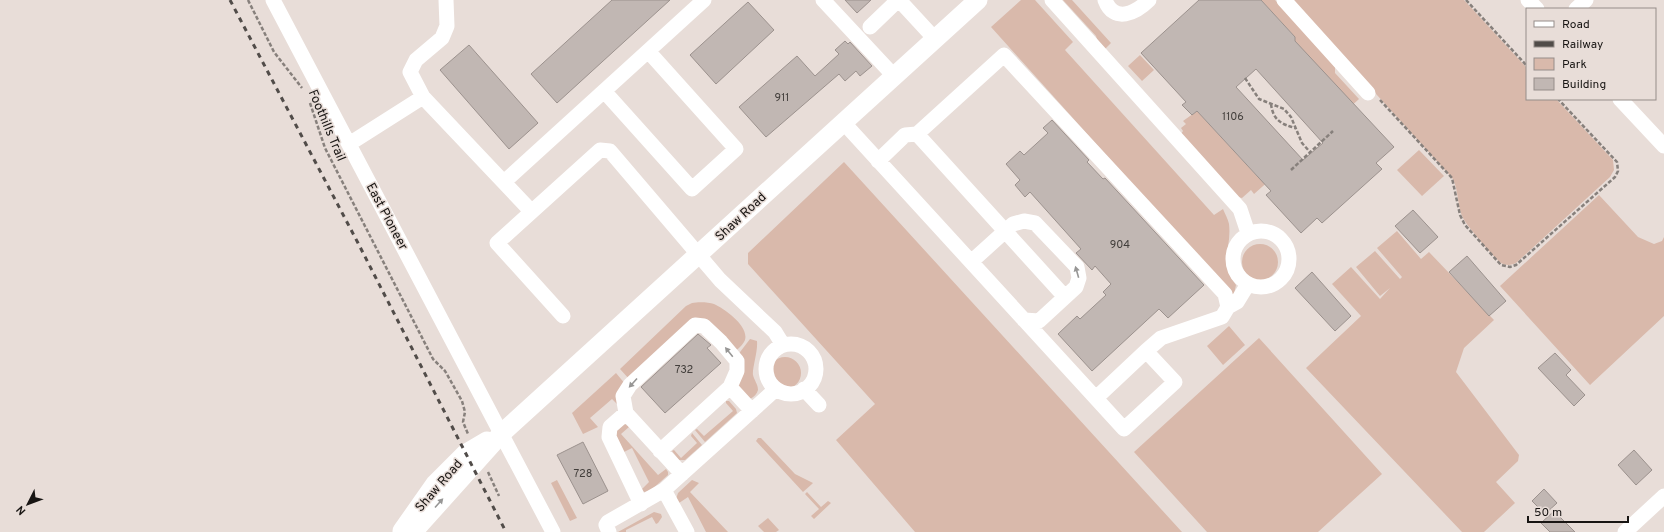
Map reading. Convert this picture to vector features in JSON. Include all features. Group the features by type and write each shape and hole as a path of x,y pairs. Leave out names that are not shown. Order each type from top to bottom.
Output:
{"main road":[{"name":"Shaw Road","path":"413,532 502,433 978,0"},
{"name":"Shaw Road","path":"402,532 425,496 458,460 465,454 502,433"}],"street":[{"name":"East Pioneer","path":"273,0 553,532"},
{"path":"446,0 447,26 442,38 416,60 410,72 423,97 531,211"},
{"path":"504,182 704,0"},
{"path":"823,0 894,76"},
{"path":"870,27 899,0 935,39"},
{"path":"1052,0 1240,209 1248,233"},
{"path":"1105,0 1115,13 1126,15 1140,8 1149,0"},
{"path":"1284,0 1368,93"},
{"path":"1528,0 1536,8"},
{"path":"1577,8 1586,0"},
{"path":"604,91 692,189 736,149 648,51"},
{"path":"878,161 906,135 917,134 1004,55 1225,294 1228,307"},
{"path":"349,144 423,97"},
{"path":"1621,100 1664,146"},
{"path":"843,122 1124,429 1175,382 1146,351"},
{"path":"917,134 1066,297"},
{"path":"563,316 497,243 600,150 610,151 697,255 720,280 775,332 783,345"},
{"path":"971,262 1012,224 1024,221 1035,223 1077,267 1079,278 1076,287 1039,321 1024,320"},
{"path":"1257,230 1267,231 1276,234 1283,241 1288,250 1289,258 1286,271 1278,282 1270,286 1261,287 1248,284 1238,275 1232,257 1235,247 1240,239 1248,233 1257,230"},
{"path":"1096,398 1161,338 1222,317 1228,307 1237,302 1248,284"},
{"path":"660,451 730,387 737,371 737,361 721,342 704,326 696,325 630,385 623,396 626,413 660,451 682,474"},
{"path":"783,345 798,345 813,348 815,363 813,380 804,389 793,394 784,393 776,389 767,377 767,361 773,351 783,345"},
{"path":"730,387 752,411"},
{"path":"609,532 606,525 608,522 664,490 776,389"},
{"path":"804,389 819,405"},
{"path":"626,413 610,427 609,437 641,504"},
{"path":"664,490 687,532"},
{"path":"1625,532 1664,496"}],"path":[{"name":"Foothills Trail","path":"248,0 274,52 295,76 306,94"},
{"path":"1466,0 1526,65"},
{"path":"1245,78 1259,99 1284,109 1291,117 1302,142 1310,152"},
{"name":"Foothills Trail","path":"309,100 325,148 433,359 445,371 462,401 465,412 463,422 466,430"},
{"path":"1448,176 1452,178 1455,186 1460,215 1465,225 1501,265 1510,267 1516,265 1614,177 1618,170 1617,162 1559,100"},
{"path":"1271,104 1272,114 1276,119 1281,123 1295,128"},
{"path":"1290,170 1332,131"}],"green space":[{"path":"1021,0 1035,0 1073,42 1065,50 1214,215 1223,209 1229,224 1227,262 1231,277 1236,285 1234,294 1231,294 991,27"},
{"path":"1063,0 1072,0 1111,43 1101,53 1096,36"},
{"path":"1261,0 1275,0 1335,67 1335,73 1359,99 1347,110 1295,41 1295,37"},
{"path":"1291,0 1464,0 1526,67 1526,100 1557,100 1613,160 1614,170 1610,177 1516,263 1509,265 1501,263 1493,255 1463,218 1453,179"},
{"path":"1140,55 1154,70 1142,81 1128,66"},
{"path":"1197,111 1257,176 1271,179 1254,194 1251,190 1242,198 1238,197 1181,134 1183,131 1181,128 1186,124 1183,121"},
{"path":"1419,150 1444,176 1422,196 1397,170"},
{"path":"844,162 1182,532 915,532 836,440 875,404 748,264 748,253"},
{"path":"1599,195 1638,237 1654,244 1662,241 1664,237 1664,316 1590,385 1500,286"},
{"path":"1397,231 1421,259 1429,252 1494,320 1464,348 1456,372 1519,455 1518,461 1496,482 1515,503 1484,532 1462,532 1306,368 1361,316 1332,284 1351,267 1380,299 1390,288 1380,296 1356,267 1375,251 1400,279 1402,277 1377,248"},
{"path":"1264,244 1273,249 1277,255 1277,269 1273,275 1264,280 1256,280 1247,275 1243,269 1242,258 1247,249 1253,245"},
{"path":"703,302 714,304 730,314 743,329 745,340 742,345 734,352 706,322 630,380 620,369 686,306 692,303"},
{"path":"1229,326 1245,345 1223,365 1207,346"},
{"path":"1259,338 1382,474 1318,532 1207,532 1134,452"},
{"path":"750,339 757,341 753,372 758,390 757,393 750,399 739,388 737,356"},
{"path":"785,357 794,360 798,364 801,373 798,382 794,386 785,389 776,386 772,382 769,373 772,364 776,360"},
{"path":"616,373 626,385 620,407 612,399 590,418 598,427 583,434 572,413"},
{"path":"726,401 729,401 736,409 737,413 705,442 695,430 697,429 704,436 733,411"},
{"path":"625,424 629,427 621,434 658,475 666,469 668,472 668,475 650,491 644,492 642,489 649,482 632,448 624,452 614,436 618,428"},
{"path":"692,433 702,445 685,460 679,460 672,451 674,450 681,458 697,443 691,436"},
{"path":"758,438 761,438 795,474 813,483 803,492 756,441"},
{"path":"557,480 577,518 570,521 551,483"},
{"path":"692,480 699,483 690,492 728,532 706,532 688,497 679,503 676,499 678,493"},
{"path":"807,492 821,507 828,501 831,503 814,519 811,516 819,509 805,494"},
{"path":"654,512 661,514 662,517 658,523 656,524 652,517 626,530 626,532 618,532"},
{"path":"768,518 779,530 776,532 764,532 758,526"}],"building":[{"path":"612,0 670,0 557,103 531,74"},
{"path":"845,0 871,0 857,13"},
{"path":"1199,0 1261,0 1295,37 1295,41 1394,147 1376,163 1382,169 1322,223 1317,218 1301,233 1266,195 1271,191 1197,111 1192,115 1182,105 1186,102 1141,53","holes":["1256,69 1323,143 1303,160 1236,87"]},
{"path":"748,2 774,30 716,84 690,55"},
{"path":"845,41 848,44 850,42 872,66 860,76 856,71 845,81 839,74 766,137 739,107 797,56 815,76 839,54 835,50"},
{"path":"469,45 538,123 509,149 440,70"},
{"path":"1052,120 1089,160 1087,162 1103,179 1105,178 1204,285 1168,318 1159,309 1092,371 1058,334 1077,316 1080,319 1106,295 1103,292 1111,284 1095,266 1092,270 1076,253 1081,249 1030,192 1025,197 1015,185 1020,180 1006,164 1020,151 1024,155 1048,133 1043,128"},
{"path":"1413,210 1438,237 1420,253 1395,226"},
{"path":"1467,256 1506,301 1489,316 1449,272"},
{"path":"1312,272 1351,316 1335,331 1295,288"},
{"path":"698,334 711,345 707,348 721,363 665,413 641,387"},
{"path":"1555,353 1571,370 1566,375 1585,395 1574,406 1538,368"},
{"path":"583,442 608,491 583,504 557,455"},
{"path":"1634,450 1652,470 1636,485 1618,465"},
{"path":"1544,489 1557,503 1545,514 1532,501"},
{"path":"1554,511 1575,532 1550,532 1541,523"}],"railway":[{"path":"230,0 358,243 506,532"}]}
